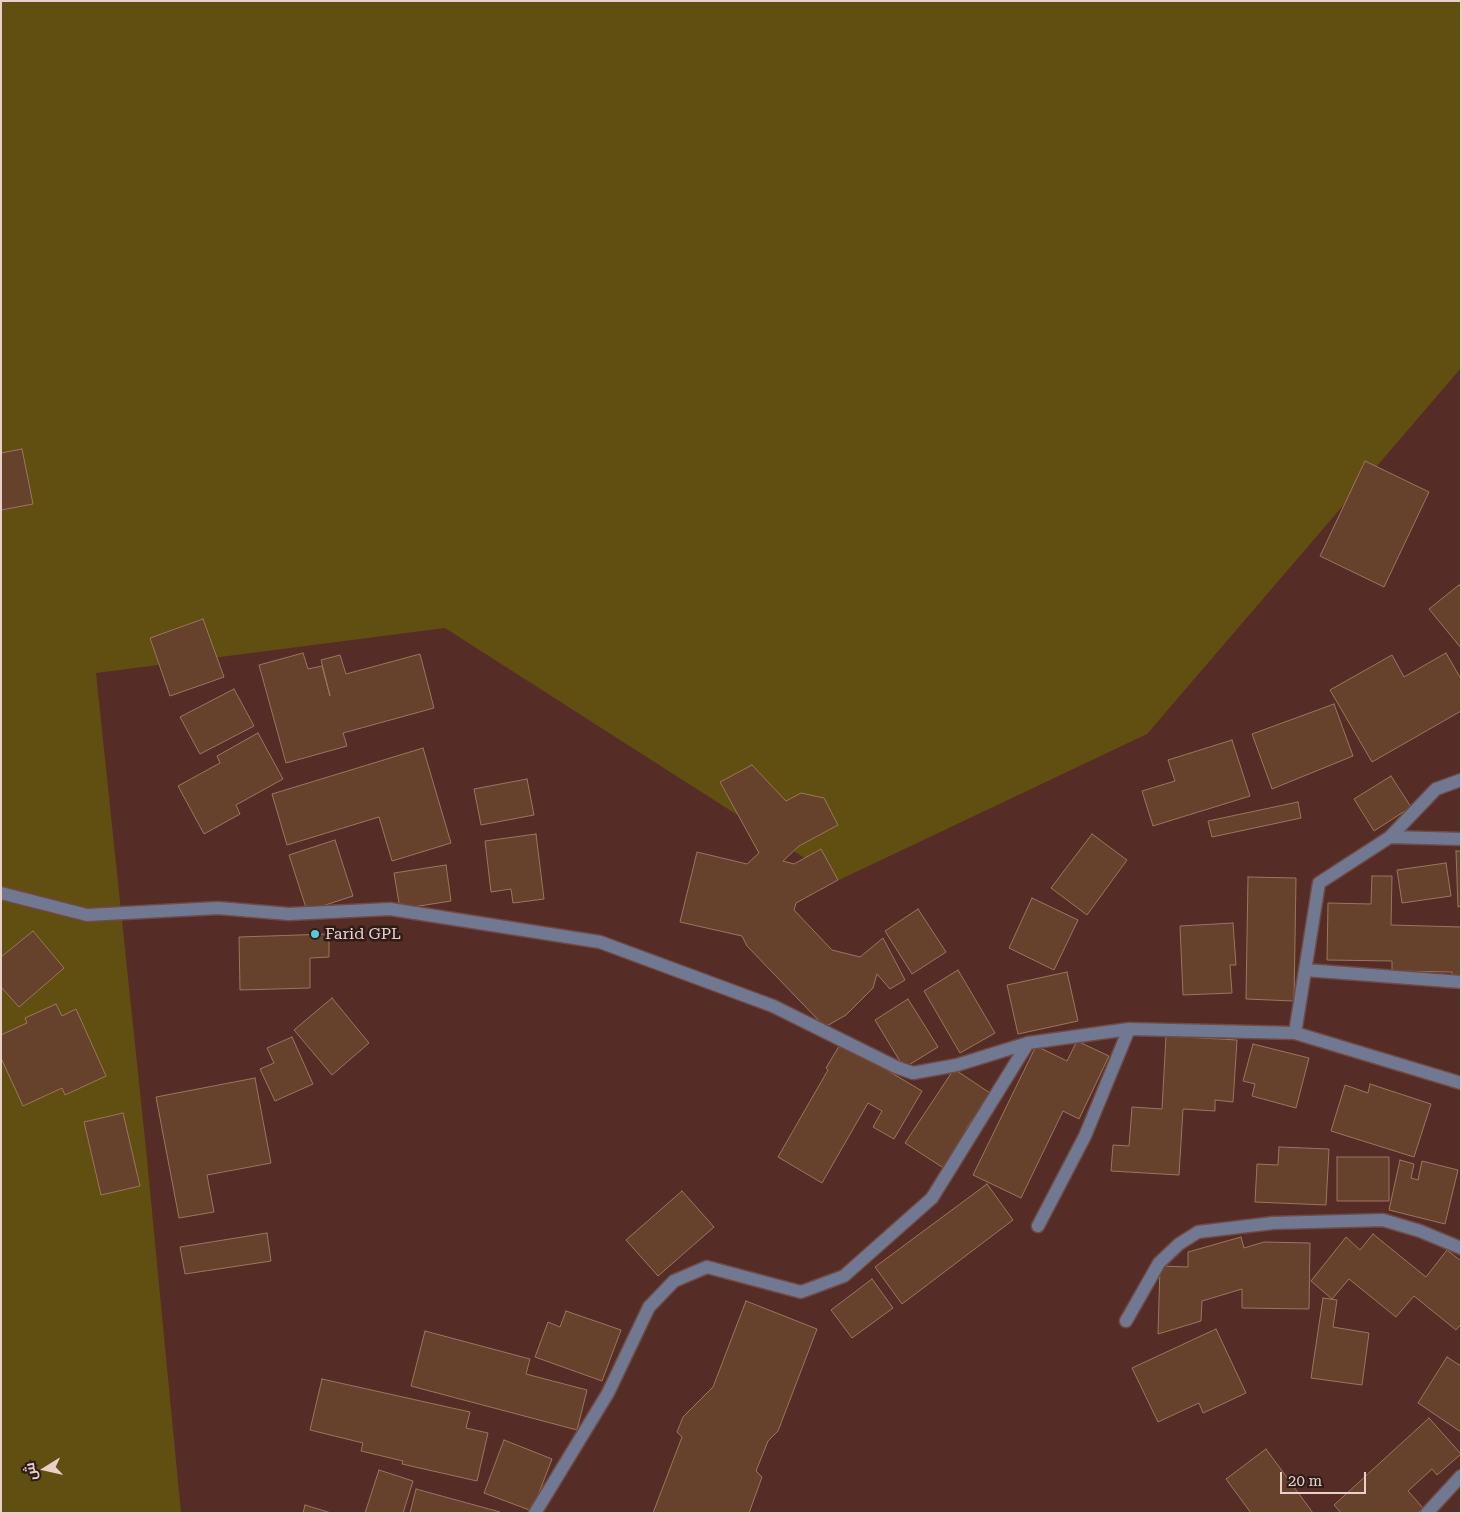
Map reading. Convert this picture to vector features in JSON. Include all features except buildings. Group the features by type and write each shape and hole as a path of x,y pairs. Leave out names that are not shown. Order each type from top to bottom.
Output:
{"street":[{"path":"1295,1033 1319,883 1390,837 1436,789 1461,780"},
{"path":"1390,837 1461,839"},
{"path":"1,893 88,914 218,908 289,914 390,909 600,942 773,1006 896,1067 913,1073 957,1065 1028,1043 1129,1029 1295,1033 1461,1083"},
{"path":"1305,970 1461,982"},
{"path":"1038,1226 1085,1136 1129,1029"},
{"path":"535,1513 608,1393 649,1306 674,1281 707,1267 801,1292 844,1276 932,1198 1028,1043"},
{"path":"1126,1321 1160,1262 1178,1244 1198,1232 1232,1226 1273,1223 1383,1220 1420,1231 1461,1248"},
{"path":"1428,1513 1461,1476"}],"shaded area":[{"path":"1,1 1461,1 1461,368 1147,734 839,880 445,628 96,673 146,1149 181,1513 1,1513"}],"place":[{"name":"Farid GPL","path":"315,934"}]}
